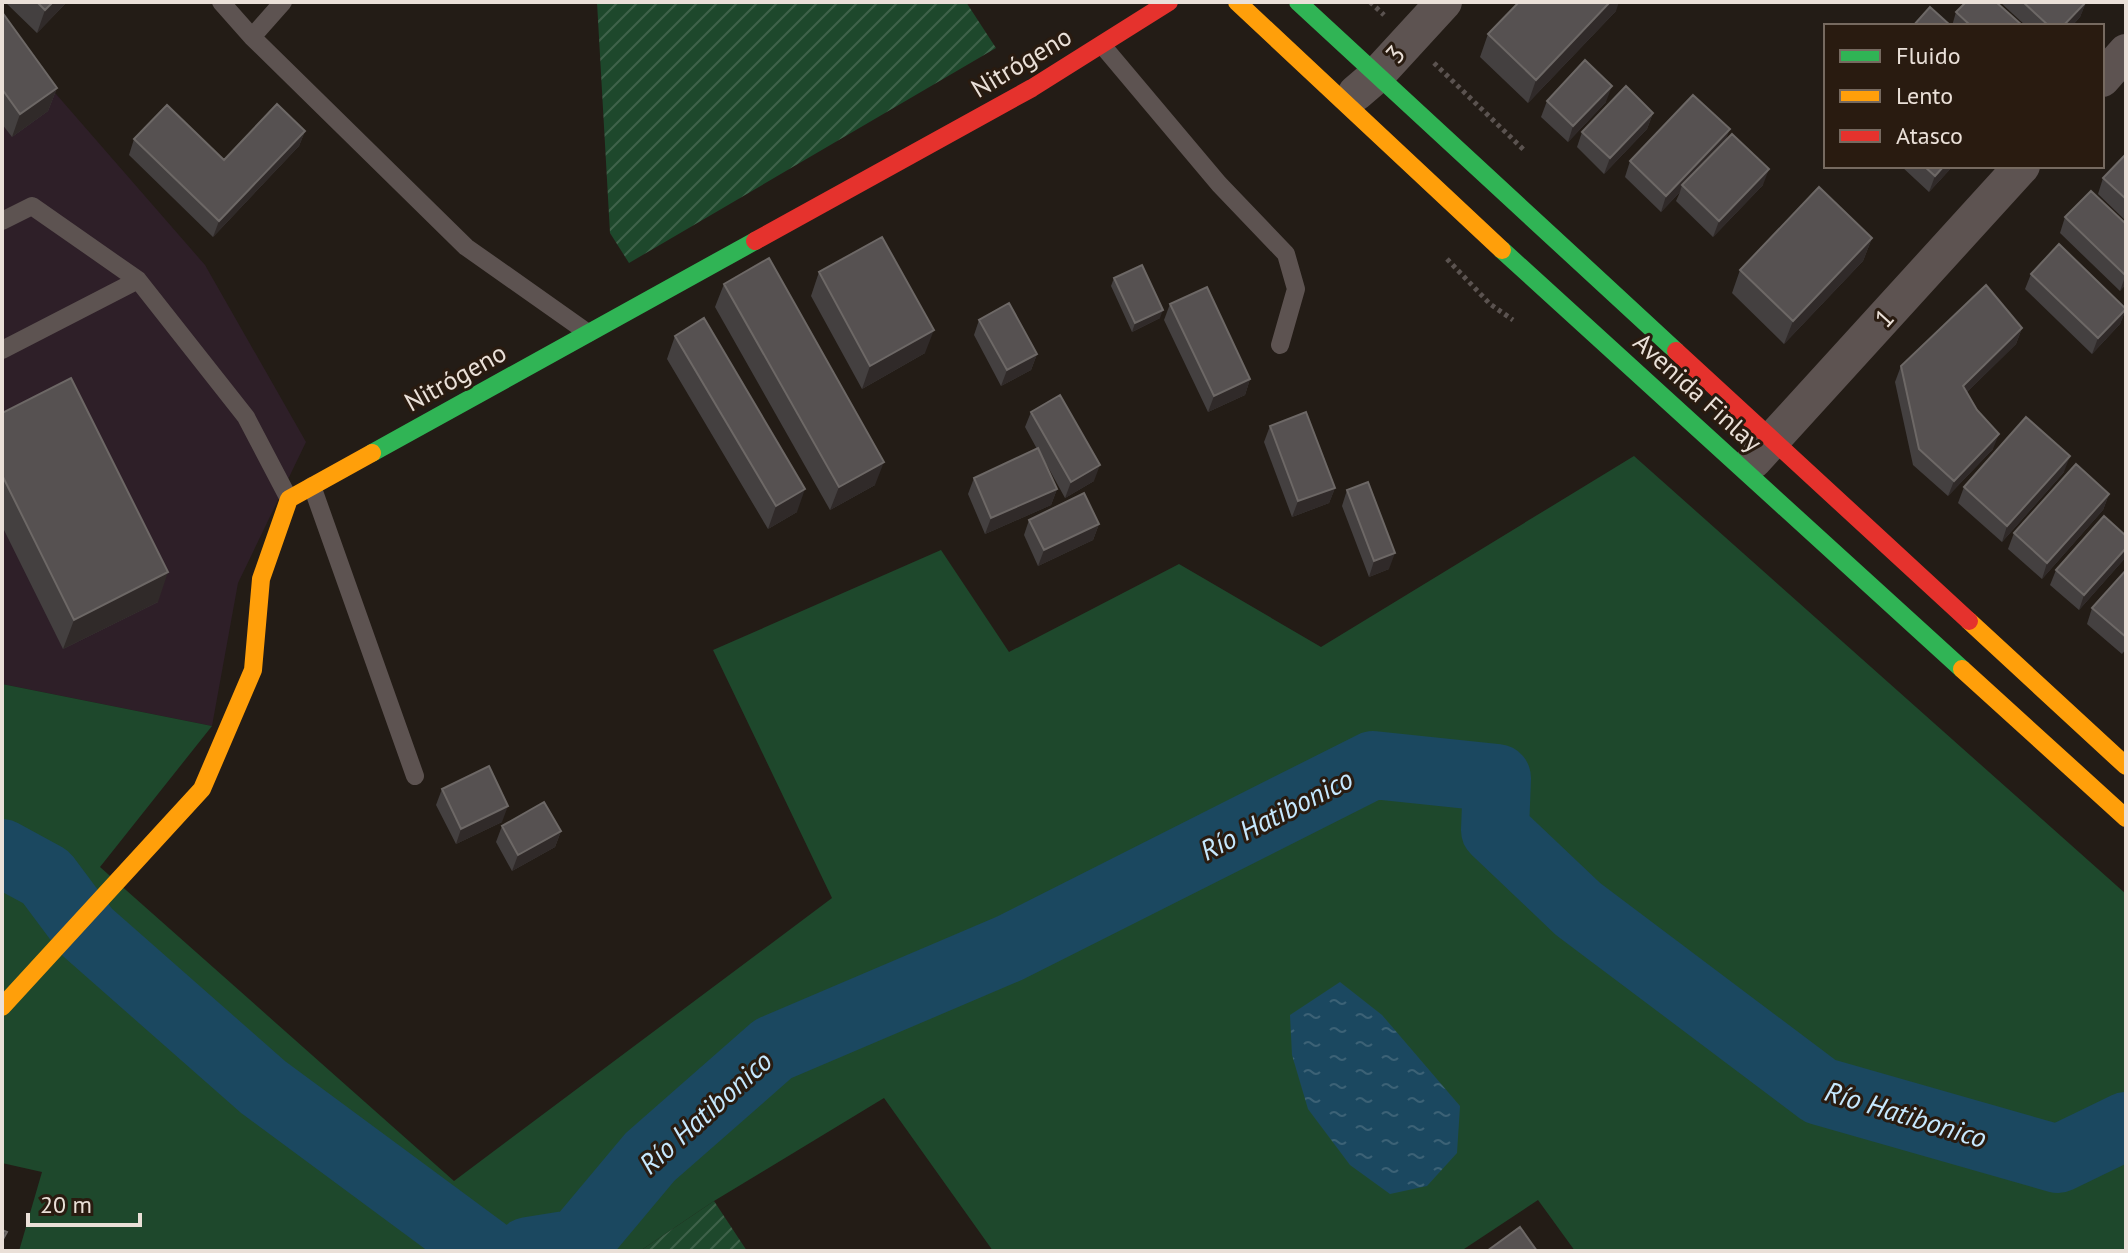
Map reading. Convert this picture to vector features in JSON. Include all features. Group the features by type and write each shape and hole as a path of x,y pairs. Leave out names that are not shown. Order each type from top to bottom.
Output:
{"main road":[{"name":"Nitrógeno","path":"289,499 1032,88 1169,2"},
{"name":"Avenida Finlay","path":"1237,2 2126,818"},
{"name":"Avenida Finlay","path":"1298,2 2126,766"},
{"path":"2,1007 202,789 253,670 261,579 289,499"}],"street":[{"name":"3","path":"1344,103 1377,75 1444,2"},
{"path":"2104,77 2126,52"},
{"name":"1","path":"1745,470 2020,168"}],"lane":[{"path":"221,2 252,37 466,247 588,333"},
{"path":"252,37 283,2"},
{"path":"1102,45 1219,184 1286,254 1296,289 1280,345"},
{"path":"2,221 32,206 138,280 246,417 289,499"},
{"path":"2,350 138,280"},
{"path":"312,486 415,776"}],"shaded area":[{"path":"2,32 205,265 306,442 238,583 212,726 2,684"}],"green space":[{"path":"597,2 966,2 996,48 629,263 610,233"},
{"path":"1634,456 2126,894 2126,1251 1575,1251 1538,1200 1461,1251 993,1251 884,1098 714,1201 640,1251 19,1251 42,1172 2,1163 2,684 212,726 100,867 454,1181 832,898 713,650 941,550 1009,652 1179,564 1321,647"},
{"path":"714,1201 747,1251 640,1251"}],"water":[{"path":"1340,982 1382,1015 1460,1106 1457,1153 1427,1186 1390,1194 1350,1165 1308,1109 1292,1055 1290,1015"}],"building":[{"path":"37,2 53,2 45,10"},
{"path":"1519,2 1610,2 1536,80 1488,34"},
{"path":"1966,2 1996,2 2021,24 1969,24 1956,12"},
{"path":"2023,2 2086,2 2065,24 2047,24"},
{"path":"1930,7 1949,24 1915,24"},
{"path":"2,12 57,88 20,114 2,89"},
{"path":"1585,60 1612,86 1573,126 1547,101"},
{"path":"1626,86 1653,113 1610,158 1582,132"},
{"path":"1693,95 1730,129 1666,196 1630,161"},
{"path":"277,104 305,131 219,221 134,139 167,105 224,160"},
{"path":"1732,134 1769,169 1719,221 1682,185"},
{"path":"2126,154 2126,199 2103,178"},
{"path":"1926,168 1942,168 1935,176"},
{"path":"1819,187 1872,238 1793,321 1740,270"},
{"path":"2091,191 2126,224 2125,275 2065,217"},
{"path":"882,237 934,330 870,366 819,272"},
{"path":"2059,244 2126,309 2098,338 2031,274"},
{"path":"769,258 884,462 839,487 724,284"},
{"path":"1142,265 1163,310 1135,323 1114,278"},
{"path":"1986,285 2022,328 1963,386 1977,410 1999,434 1954,481 1919,449 1901,366"},
{"path":"1207,287 1250,379 1214,396 1170,304"},
{"path":"1009,303 1037,354 1007,370 979,320"},
{"path":"704,318 805,489 776,506 675,336"},
{"path":"71,378 168,572 74,620 2,475 2,413"},
{"path":"1060,395 1100,465 1071,482 1031,412"},
{"path":"1306,412 1335,488 1298,501 1270,426"},
{"path":"2026,417 2070,456 2007,526 1964,487"},
{"path":"1038,448 1057,489 991,518 974,478"},
{"path":"2076,464 2109,494 2047,563 2014,533"},
{"path":"1368,482 1395,553 1374,561 1347,490"},
{"path":"1084,493 1099,524 1044,550 1029,520"},
{"path":"2104,516 2126,536 2126,548 2084,595 2056,570"},
{"path":"2126,570 2126,637 2092,608"},
{"path":"489,766 508,806 461,829 442,789"},
{"path":"544,802 561,831 518,855 502,826"},
{"path":"1520,1227 1537,1251 1487,1251"}],"waterway":[{"name":"Río Hatibonico","path":"528,1251 578,1243 650,1157 773,1049 1010,948 1373,765 1497,778 1495,830 1578,909 1820,1091 2058,1159 2126,1126"},
{"name":"Río Hatibonico","path":"2,853 46,877 87,932 263,1087 485,1251"}],"traffic: fast":[{"path":"1298,2 1676,351"},
{"path":"372,453 755,241"},
{"path":"1502,250 1962,669"}],"traffic: slow":[{"path":"1237,2 1502,250"},
{"path":"2,1007 202,789 253,670 261,579 289,499 372,453"},
{"path":"1969,621 2126,766"},
{"path":"1962,669 2126,818"}],"traffic: jam":[{"path":"755,241 1032,88 1169,2"},
{"path":"1676,351 1969,621"}]}
